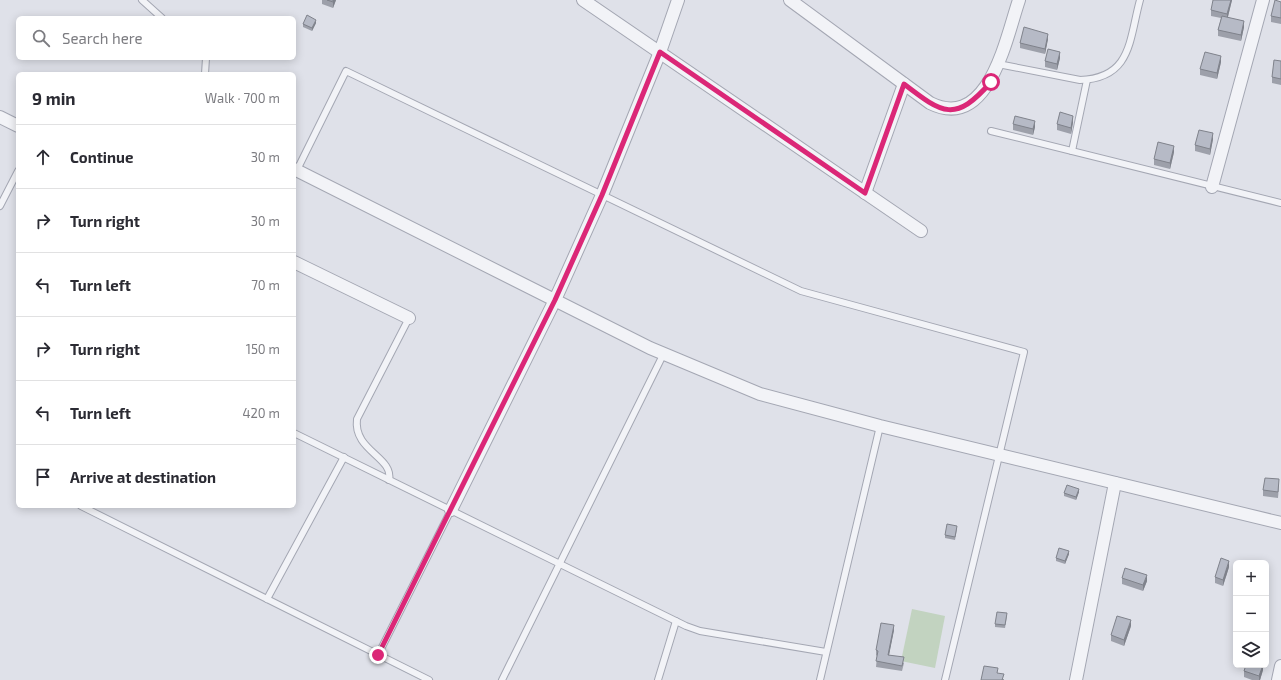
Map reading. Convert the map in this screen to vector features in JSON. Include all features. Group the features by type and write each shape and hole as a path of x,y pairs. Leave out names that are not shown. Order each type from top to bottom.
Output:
{"street":[{"path":"583,0 921,231"},
{"path":"451,510 555,300 602,195 660,52 678,0"},
{"path":"790,0 930,103 940,108 961,108 969,104 991,82 1019,0"},
{"path":"1212,187 1263,0"},
{"path":"865,193 904,84"},
{"path":"0,117 16,125"},
{"path":"296,170 664,354 760,394 880,426 1281,522"},
{"path":"296,263 409,318"},
{"path":"1076,680 1115,483"},
{"path":"1278,680 1281,666"}],"lane":[{"path":"142,0 160,16"},
{"path":"998,64 1080,80 1087,80 1108,75 1120,65 1125,58 1140,0"},
{"path":"205,72 206,60"},
{"path":"296,168 346,71 801,291 1024,352 945,680"},
{"path":"1072,151 1087,80"},
{"path":"991,131 1281,203"},
{"path":"0,206 16,174"},
{"path":"389,480 390,475 387,466 362,442 357,426 358,419 409,318"},
{"path":"502,680 664,354"},
{"path":"820,680 880,426"},
{"path":"296,434 676,621 700,631 826,652"},
{"path":"267,599 344,457"},
{"path":"85,508 429,680"},
{"path":"378,655 451,510"},
{"path":"658,680 676,621"}],"green space":[{"path":"912,609 945,616 935,668 901,661"}],"building":[{"path":"1213,0 1231,0 1227,14 1211,10"},
{"path":"1275,0 1281,2 1281,18 1271,16"},
{"path":"307,15 316,20 312,28 303,24"},
{"path":"1222,16 1244,21 1241,35 1218,30"},
{"path":"1024,27 1048,34 1045,49 1020,43"},
{"path":"1048,49 1060,52 1057,64 1045,61"},
{"path":"1205,52 1221,56 1217,73 1200,69"},
{"path":"1274,60 1281,61 1281,79 1272,77"},
{"path":"1060,112 1073,116 1071,128 1057,124"},
{"path":"1015,116 1035,121 1033,129 1013,124"},
{"path":"1199,130 1213,133 1210,149 1195,145"},
{"path":"1158,142 1174,146 1170,163 1154,159"},
{"path":"1265,478 1279,479 1278,492 1263,490"},
{"path":"1067,485 1079,489 1076,497 1064,493"},
{"path":"947,524 957,526 955,537 945,535"},
{"path":"1059,548 1069,551 1065,561 1056,558"},
{"path":"1221,558 1229,561 1223,580 1215,577"},
{"path":"1125,568 1147,575 1143,585 1122,578"},
{"path":"997,612 1007,613 1005,625 995,624"},
{"path":"1117,616 1131,620 1124,640 1111,635"},
{"path":"881,623 894,625 888,655 904,657 902,666 876,661 878,651 876,650"},
{"path":"984,666 998,668 997,673 1004,674 1002,680 981,680"},
{"path":"1245,668 1262,668 1259,676 1244,671"}],"route":[{"path":"378,655 555,300 602,195 660,52 865,193 904,84 930,103 940,108 952,109 961,108 969,104 991,82"}]}
